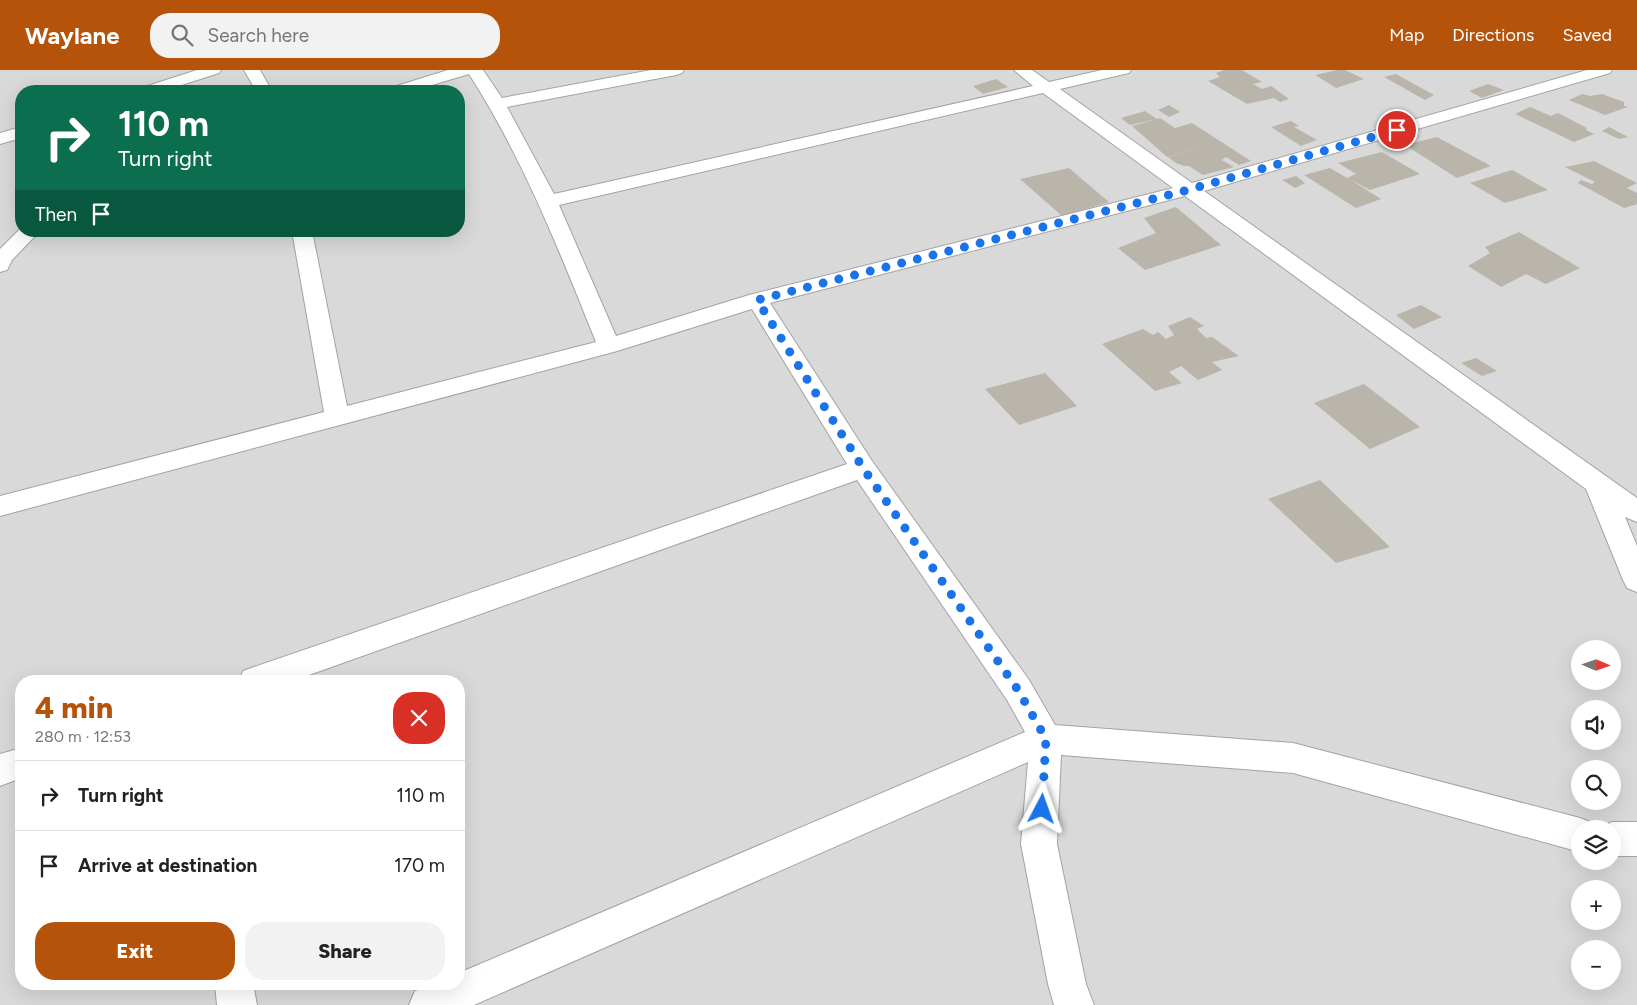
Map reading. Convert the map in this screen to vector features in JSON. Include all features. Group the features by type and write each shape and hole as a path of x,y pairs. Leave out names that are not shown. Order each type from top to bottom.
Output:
{"street":[{"path":"166,85 212,70"},
{"path":"252,70 261,85"},
{"path":"416,85 465,70"},
{"path":"475,70 498,104 549,201 609,346"},
{"path":"498,104 676,70"},
{"path":"1022,70 1043,87 1637,512"},
{"path":"549,201 1123,70"},
{"path":"0,506 609,346 757,300 1188,190 1590,72"},
{"path":"0,139 15,134"},
{"path":"0,266 2,258 24,237"},
{"path":"303,237 337,418"},
{"path":"757,300 863,468 1018,690 1046,739 1039,844 1067,984 1074,1005"},
{"path":"271,675 863,468"},
{"path":"1597,483 1637,580"},
{"path":"465,990 1046,739 1293,758 1571,833"},
{"path":"0,770 15,765"},
{"path":"1621,839 1637,839"},
{"path":"235,990 237,1005"},
{"path":"430,1005 465,990"}],"shaded area":[{"path":"0,70 1637,70 1637,1005 0,1005"}],"building":[{"path":"1224,70 1242,70 1262,82 1253,84 1262,89 1271,86 1289,99 1280,102 1274,98 1247,104 1208,81 1220,77 1216,73"},
{"path":"1345,70 1364,79 1336,88 1315,75"},
{"path":"1396,74 1434,95 1425,100 1384,77"},
{"path":"996,79 1008,87 983,94 973,86"},
{"path":"1488,84 1504,90 1482,98 1469,91"},
{"path":"1582,94 1590,96 1602,94 1624,102 1624,106 1628,107 1605,115 1569,100"},
{"path":"1169,105 1180,112 1169,117 1158,110"},
{"path":"1530,107 1551,116 1558,113 1587,128 1586,130 1594,134 1574,142 1515,114"},
{"path":"1145,111 1157,119 1130,125 1121,118"},
{"path":"1160,118 1175,128 1192,123 1251,161 1239,165 1226,157 1222,160 1234,167 1203,175 1189,166 1176,163 1168,157 1209,145 1167,157 1132,126"},
{"path":"1291,121 1299,126 1294,127 1317,140 1301,146 1271,127"},
{"path":"1609,127 1628,137 1619,139 1602,131"},
{"path":"1437,137 1491,166 1457,178 1405,145"},
{"path":"1382,152 1420,174 1370,190 1351,180 1381,199 1356,208 1304,175 1330,168 1347,178 1356,174 1338,163"},
{"path":"1594,161 1637,183 1627,188 1637,193 1637,204 1624,208 1578,183 1581,180 1592,184 1595,182 1565,167"},
{"path":"1069,168 1109,202 1062,216 1020,179"},
{"path":"1512,170 1548,190 1505,203 1470,183"},
{"path":"1296,176 1305,183 1295,188 1282,180"},
{"path":"1176,207 1221,245 1145,270 1118,248 1156,233 1144,218"},
{"path":"1519,232 1580,268 1546,284 1526,274 1501,287 1468,266 1490,253 1485,247"},
{"path":"1421,305 1442,317 1414,329 1396,315"},
{"path":"1190,317 1204,326 1197,329 1206,338 1212,337 1239,356 1212,362 1222,370 1198,380 1181,366 1169,372 1182,383 1155,391 1102,344 1143,329 1153,335 1158,332 1166,339 1174,335 1168,326"},
{"path":"1476,358 1497,371 1482,376 1461,363"},
{"path":"1045,373 1077,406 1019,425 985,389"},
{"path":"1364,384 1420,427 1370,449 1314,403"},
{"path":"1320,480 1390,547 1336,563 1268,499"}],"route":[{"path":"1042,809 1046,739 1018,690 863,468 757,300 1188,190 1397,130"}]}
